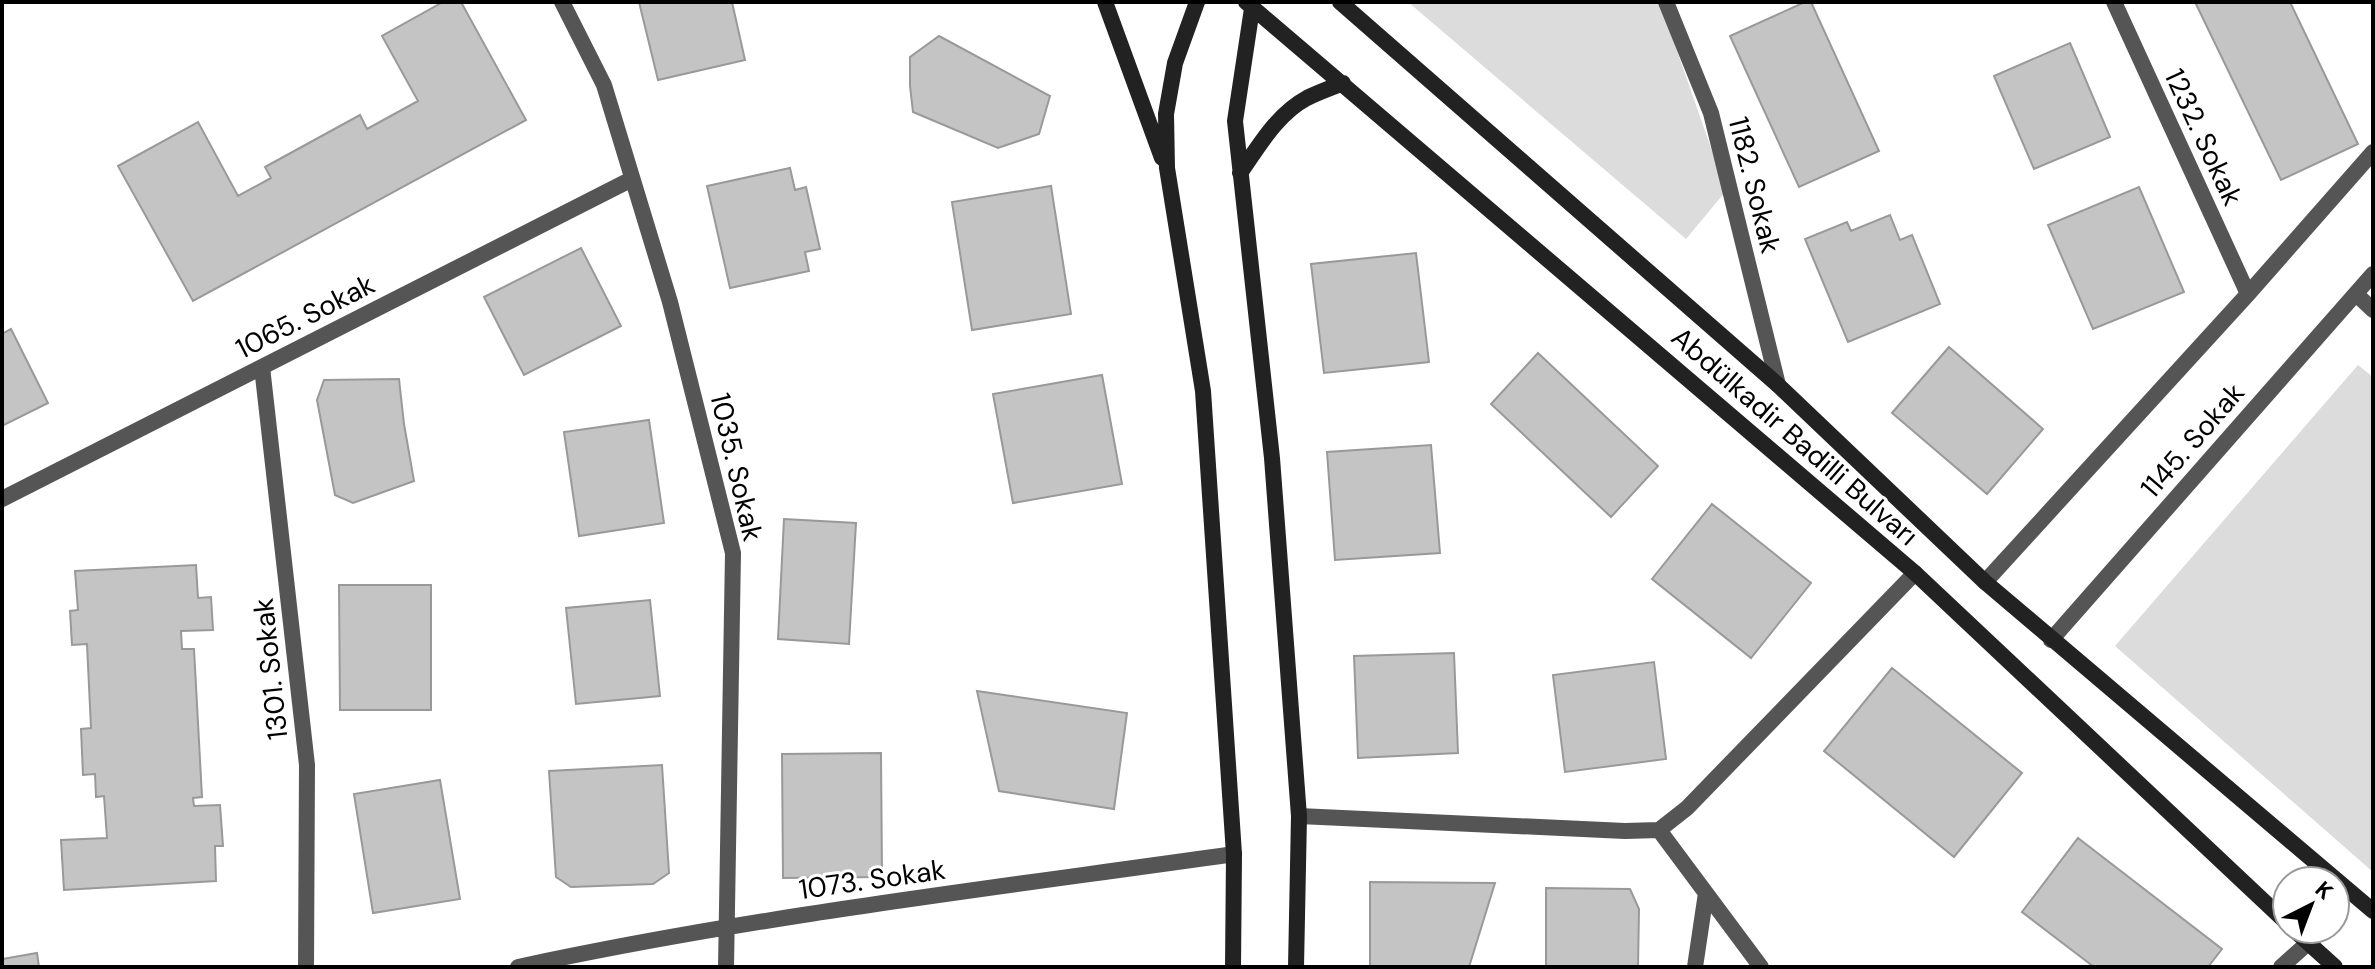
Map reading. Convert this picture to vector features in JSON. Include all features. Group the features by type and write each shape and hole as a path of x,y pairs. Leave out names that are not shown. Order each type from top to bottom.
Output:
{"main road":[{"path":"1105,2 1168,175"},
{"path":"1197,2 1175,63 1170,88 1166,114 1168,175 1203,391 1234,854 1233,967"},
{"name":"Abdülkadir Badilli Bulvarı","path":"1340,2 1778,385 1985,582 2373,911"},
{"name":"Abdülkadir Badilli Bulvarı","path":"1250,3 1915,573 2271,908"},
{"name":"Abdülkadir Badilli Bulvarı","path":"1250,3 1235,121 1272,458 1299,816 1296,967"},
{"path":"1240,173 1283,116 1306,99 1343,83"},
{"path":"2310,945 2335,967"}],"street":[{"name":"1035. Sokak","path":"562,2 604,85 670,302 733,553 726,967"},
{"name":"1182. Sokak","path":"1666,2 1711,113 1778,385"},
{"name":"1232. Sokak","path":"2114,2 2248,294"},
{"path":"1985,582 2373,152"},
{"name":"1065. Sokak","path":"2,499 632,179"},
{"name":"1145. Sokak","path":"2051,640 2373,274"},
{"path":"2356,294 2373,310"},
{"name":"1301. Sokak","path":"262,367 307,765 306,967"},
{"path":"1299,816 1659,830 1687,808 1915,573"},
{"path":"1659,830 1761,967"},
{"name":"1073. Sokak","path":"518,967 622,944 726,926 1234,854"},
{"path":"1695,967 1706,893"},
{"path":"2281,967 2306,945"}],"shaded area":[{"path":"1408,2 1660,2 1726,191 1686,239"},
{"path":"2358,365 2373,377 2373,872 2115,646"}],"building":[{"path":"443,2 461,2 526,120 193,301 118,166 198,122 238,196 271,178 265,167 360,115 367,129 418,101 382,36"},
{"path":"639,2 732,2 745,60 658,80"},
{"path":"1811,2 1879,151 1799,187 1730,36"},
{"path":"2195,2 2290,2 2358,144 2281,180"},
{"path":"939,36 1050,96 1039,134 998,148 913,112 910,57"},
{"path":"2070,43 2110,137 2034,169 1994,76"},
{"path":"790,168 795,190 806,187 820,249 805,252 809,271 730,288 707,186"},
{"path":"1051,186 1071,314 972,330 952,202"},
{"path":"2139,187 2184,292 2093,329 2048,225"},
{"path":"1890,215 1900,240 1912,235 1940,304 1848,342 1805,239 1847,222 1851,231"},
{"path":"581,248 621,326 524,375 484,297"},
{"path":"1416,253 1429,362 1324,373 1311,264"},
{"path":"11,329 48,403 2,426 2,334"},
{"path":"1949,347 2043,429 1987,494 1892,413"},
{"path":"1538,353 1658,466 1611,517 1491,404"},
{"path":"1102,375 1122,484 1013,503 993,394"},
{"path":"399,379 414,481 353,503 335,495 317,400 324,380"},
{"path":"649,420 664,523 579,536 564,432"},
{"path":"1431,445 1440,553 1335,560 1327,452"},
{"path":"1712,504 1811,583 1751,658 1652,579"},
{"path":"784,519 856,523 849,644 778,639"},
{"path":"196,565 198,598 211,597 213,630 181,631 182,649 194,649 202,797 193,798 194,806 220,805 223,846 215,846 216,881 64,890 61,840 107,838 104,796 96,797 95,774 83,775 81,729 91,728 87,644 72,645 70,611 78,610 75,571"},
{"path":"339,585 431,585 431,710 340,710"},
{"path":"650,600 660,696 576,704 566,608"},
{"path":"1454,653 1458,753 1358,758 1354,656"},
{"path":"1654,662 1666,759 1565,772 1553,675"},
{"path":"1892,668 2022,773 1954,857 1824,751"},
{"path":"977,691 1127,713 1114,809 999,791"},
{"path":"881,753 882,877 783,878 782,754"},
{"path":"662,765 669,873 653,884 571,887 556,877 549,771"},
{"path":"440,780 460,899 373,913 354,794"},
{"path":"2078,838 2222,949 2208,967 2094,967 2022,912"},
{"path":"1370,882 1495,883 1469,967 1370,967"},
{"path":"1546,888 1630,889 1639,909 1638,967 1546,967"},
{"path":"37,953 39,967 2,967 2,959"}]}
